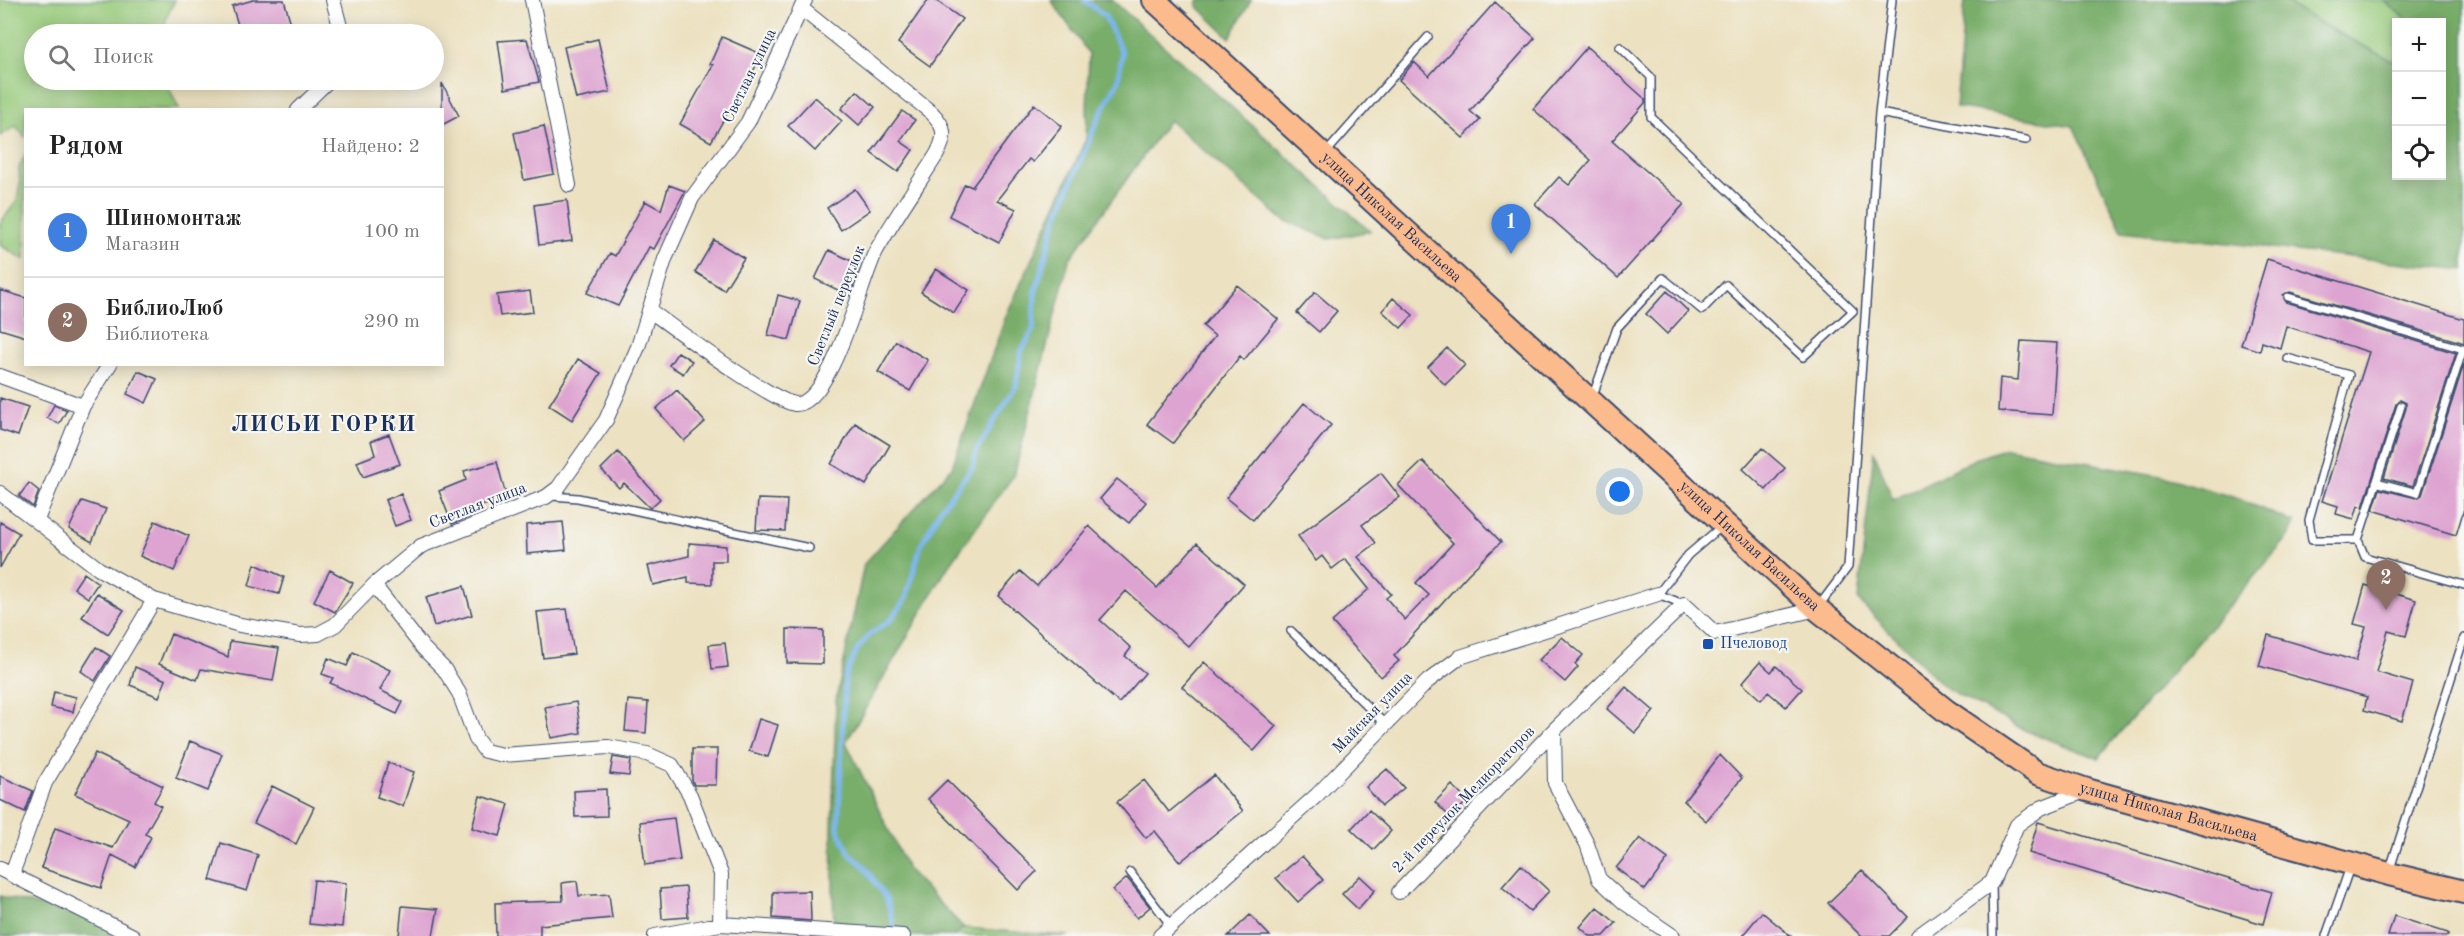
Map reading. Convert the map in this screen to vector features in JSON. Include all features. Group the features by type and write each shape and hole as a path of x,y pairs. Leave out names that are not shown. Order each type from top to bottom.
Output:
{"main road":[{"name":"улица Николая Васильева","path":"1154,0 1590,403 1817,609 1892,670 2006,754 2037,772 2087,790 2389,874 2464,892"}],"street":[{"path":"333,0 339,24"},
{"path":"532,0 569,185"},
{"name":"Светлая улица","path":"0,493 99,569 154,600 240,625 300,635 318,634 335,625 374,585 421,546 546,497 558,488 606,420 638,346 665,259 692,198 748,122 803,5"},
{"name":"Светлый переулок","path":"649,310 746,377 789,402 796,404 804,402 822,384 842,343 875,253 937,154 944,141 944,129 932,113 803,5"},
{"path":"300,108 319,90"},
{"path":"37,520 83,406 109,366"},
{"path":"0,376 83,406"},
{"path":"374,585 423,648 444,669 459,693 476,739 485,751 503,754 608,747 647,754 672,765 694,804 720,874 720,924"},
{"name":"Майская улица","path":"1160,936 1317,795 1428,681 1460,657 1658,594"},
{"path":"133,936 6,872 45,783 154,600"},
{"path":"1684,604 1715,633 1817,609"},
{"name":"2-й переулок Мелиораторов","path":"1399,892 1554,730 1684,604"},
{"path":"1554,730 1556,783 1587,844 1599,879 1626,903 1673,936"},
{"path":"1918,936 1992,882 2018,825 2041,808 2087,790"},
{"path":"655,936 720,924 903,936"}],"lane":[{"path":"1817,609 1848,567 1880,113 1892,0"},
{"path":"1323,156 1428,37"},
{"path":"1590,403 1617,328 1663,278 1702,310 1726,285 1803,357 1853,310 1651,117 1651,77 1620,47"},
{"path":"1880,113 2026,140"},
{"path":"2288,297 2463,349 2417,493 2376,482"},
{"path":"2288,358 2349,375 2309,520 2312,540 2358,540"},
{"path":"2401,406 2358,540 2366,557 2464,585"},
{"path":"546,497 564,495 809,548"},
{"path":"1684,604 1658,594 1688,555 1724,525"},
{"path":"1291,632 1386,725"},
{"path":"2389,874 2464,638"},
{"path":"2326,936 2352,862"},
{"path":"1130,872 1172,927"},
{"path":"1992,882 1994,936"}],"green space":[{"path":"0,0 175,0 165,24 24,24 24,90 170,90 179,108 24,108 24,136 16,126 0,136"},
{"path":"1051,0 1112,0 1370,231 1330,239 1283,220 1169,120 1069,260 1014,475 946,570 846,742 908,870 964,928 953,936 834,936 832,831 836,700 864,564 952,467 1006,316 1086,139 1089,54"},
{"path":"1198,0 1251,0 1230,38 1197,6"},
{"path":"1965,0 2282,0 2325,26 2392,60 2392,180 2446,180 2446,18 2404,18 2384,0 2464,0 2464,270 2122,231 2073,126 1956,107"},
{"path":"2282,0 2384,0 2404,18 2392,18 2392,60 2325,26"},
{"path":"24,157 24,259 0,245 0,223 17,201 20,184 19,168"},
{"path":"2006,448 2166,477 2236,498 2295,523 2290,535 2098,758 2024,730 1944,687 1858,600 1874,451 1893,500 1975,459"},
{"path":"0,896 112,923 111,936 0,936"},
{"path":"964,928 1069,936 953,936"}],"building":[{"path":"253,0 284,0 291,24 238,24 232,6"},
{"path":"928,0 935,0 962,19 930,66 898,43"},
{"path":"1495,2 1535,38 1470,111 1480,120 1463,138 1399,80 1414,62 1429,76"},
{"path":"722,37 761,54 749,81 746,80 711,142 680,124 713,65 710,64"},
{"path":"527,39 539,82 505,89 498,41"},
{"path":"598,39 610,92 576,99 564,47"},
{"path":"1587,47 1645,99 1645,103 1612,141 1684,204 1618,278 1535,204 1559,177 1569,185 1591,160 1533,109"},
{"path":"444,87 459,116 444,124 444,108 442,108"},
{"path":"857,91 875,107 859,125 841,109"},
{"path":"815,97 842,121 815,151 788,126"},
{"path":"1034,104 1062,126 1033,162 1029,159 997,200 1016,209 999,242 949,216 965,184 972,187"},
{"path":"902,111 915,120 900,141 913,150 898,172 871,153"},
{"path":"544,126 554,174 524,180 514,133"},
{"path":"669,185 685,191 654,249 649,247 618,306 587,293 610,253 615,256 645,201 661,210"},
{"path":"855,189 870,210 841,230 827,208"},
{"path":"567,200 572,241 539,245 534,205"},
{"path":"714,240 744,258 724,290 695,272"},
{"path":"829,250 860,265 850,296 815,279"},
{"path":"2267,259 2464,319 2464,343 2290,292 2283,295 2286,302 2456,353 2413,486 2384,478 2406,408 2406,403 2400,400 2396,404 2363,507 2358,506 2354,519 2336,514 2338,506 2322,501 2369,352 2286,326 2280,348 2262,342 2260,351 2241,345"},
{"path":"936,269 969,290 954,313 921,292"},
{"path":"1237,285 1278,319 1244,360 1240,356 1173,443 1147,424 1215,336 1203,326"},
{"path":"0,290 24,297 24,336 0,329"},
{"path":"530,291 533,312 500,316 497,295"},
{"path":"1667,291 1688,311 1667,334 1646,314"},
{"path":"1315,292 1337,311 1319,332 1297,313"},
{"path":"778,295 800,301 789,340 768,335"},
{"path":"1393,298 1413,315 1401,328 1382,311"},
{"path":"896,341 928,360 910,391 878,372"},
{"path":"2021,341 2057,343 2052,415 1998,411 2000,378 2018,380"},
{"path":"1447,348 1465,365 1445,385 1428,367"},
{"path":"678,352 692,361 683,374 669,365"},
{"path":"578,359 601,373 572,420 549,405"},
{"path":"2464,364 2464,509 2456,535 2373,510 2380,489 2416,498 2422,495"},
{"path":"138,371 157,379 146,403 127,394"},
{"path":"677,390 705,422 684,441 656,409"},
{"path":"0,398 28,407 18,436 0,430"},
{"path":"1304,403 1331,425 1253,520 1226,498"},
{"path":"54,405 67,410 59,424 47,418"},
{"path":"855,423 890,445 866,485 831,464"},
{"path":"389,434 400,464 363,477 357,462 375,455 371,441"},
{"path":"1762,448 1785,468 1766,490 1743,469"},
{"path":"618,452 660,499 650,508 624,483 619,488 601,469"},
{"path":"1423,461 1501,542 1468,574 1394,656 1399,661 1381,677 1332,622 1369,589 1345,559 1332,569 1322,556 1316,561 1298,536 1381,473 1400,497 1362,525 1376,543 1358,557 1391,594 1386,598 1405,620 1429,595 1416,583 1453,543 1398,485"},
{"path":"497,462 507,499 468,509 471,516 452,524 439,491 466,480 464,471"},
{"path":"1117,479 1146,502 1129,523 1100,499"},
{"path":"29,483 39,491 33,507 19,496"},
{"path":"401,494 411,520 395,526 385,500"},
{"path":"758,499 787,500 785,531 756,530"},
{"path":"82,501 106,509 92,542 69,529"},
{"path":"155,521 189,536 174,571 140,556"},
{"path":"0,522 19,533 0,568"},
{"path":"563,522 566,550 527,554 526,525"},
{"path":"1089,526 1157,588 1197,543 1244,584 1189,647 1126,591 1100,620 1131,648 1125,656 1145,673 1119,703 998,596 1020,571 1037,586"},
{"path":"689,543 726,546 726,561 712,561 712,584 688,583 688,577 653,585 648,566 689,556"},
{"path":"255,564 284,577 279,594 249,586"},
{"path":"330,570 353,583 335,612 314,601"},
{"path":"84,573 98,583 88,598 74,588"},
{"path":"2365,585 2416,600 2406,636 2388,631 2376,672 2413,683 2402,721 2364,710 2367,697 2259,666 2268,635 2356,661 2366,627 2354,624"},
{"path":"464,586 472,615 434,626 426,597"},
{"path":"97,593 124,610 108,634 82,617"},
{"path":"567,609 574,654 543,658 537,612"},
{"path":"787,629 823,630 823,664 787,663"},
{"path":"171,634 228,657 230,641 279,648 273,681 201,669 197,680 159,664"},
{"path":"1562,637 1583,655 1575,664 1578,667 1565,682 1539,660"},
{"path":"725,643 728,667 712,669 709,645"},
{"path":"96,647 110,656 95,681 81,671"},
{"path":"353,652 390,670 380,690 403,702 397,714 330,683 333,678 322,674 328,658 347,666"},
{"path":"1204,662 1276,726 1254,751 1182,687"},
{"path":"1760,662 1771,672 1776,666 1802,689 1786,707 1768,692 1761,700 1742,683"},
{"path":"135,667 166,680 159,697 130,685"},
{"path":"1626,687 1654,711 1635,733 1607,709"},
{"path":"54,692 76,697 73,712 51,707"},
{"path":"628,700 648,702 646,733 625,731"},
{"path":"576,702 581,733 551,738 545,707"},
{"path":"759,719 778,725 768,757 749,751"},
{"path":"190,741 222,754 208,791 176,778"},
{"path":"692,749 717,749 716,785 694,785"},
{"path":"95,753 163,786 154,802 161,806 145,834 151,837 135,867 112,855 101,888 41,868 55,828 113,848 129,819 75,794"},
{"path":"1720,755 1742,778 1706,821 1684,801"},
{"path":"613,757 631,760 629,776 610,774"},
{"path":"388,763 414,772 403,806 377,797"},
{"path":"1387,769 1404,788 1382,806 1366,787"},
{"path":"1214,775 1243,811 1180,862 1155,831 1146,838 1117,802 1144,780 1169,812"},
{"path":"0,776 33,791 25,812 0,800"},
{"path":"947,780 1037,871 1018,890 928,799"},
{"path":"1452,785 1467,801 1451,818 1435,802"},
{"path":"272,786 314,807 296,844 254,823"},
{"path":"606,789 607,816 575,817 574,791"},
{"path":"480,796 509,804 500,836 472,828"},
{"path":"1369,810 1391,831 1373,850 1351,829"},
{"path":"674,818 680,860 645,865 640,822"},
{"path":"2038,822 2272,892 2263,924 2029,853"},
{"path":"1640,838 1668,859 1645,890 1616,868"},
{"path":"221,843 258,855 247,891 210,880"},
{"path":"1302,856 1323,880 1298,902 1276,878"},
{"path":"1521,865 1549,891 1530,911 1502,887"},
{"path":"1862,870 1908,917 1889,936 1861,936 1828,903"},
{"path":"1360,876 1375,890 1358,909 1342,894"},
{"path":"1127,878 1150,907 1137,918 1113,890"},
{"path":"314,880 346,883 342,927 309,924"},
{"path":"577,881 579,896 609,894 612,918 540,925 540,936 496,936 495,903 563,901 562,883"},
{"path":"686,887 688,917 662,919 660,889"},
{"path":"810,891 811,921 773,918 773,892"},
{"path":"402,906 438,909 433,936 399,936"},
{"path":"1597,907 1616,923 1604,936 1590,936 1580,927"},
{"path":"1762,912 1791,936 1742,936"},
{"path":"1250,915 1270,936 1228,936"},
{"path":"2394,916 2448,933 2448,936 2388,936"}],"waterway":[{"path":"894,926 887,900 864,866 850,854 838,829 845,677 857,650 871,633 891,620 906,598 921,545 941,508 972,468 977,449 1016,386 1021,352 1033,330 1035,294 1056,219 1098,119 1118,81 1122,53 1105,16 1084,0"}],"place":[{"name":"Шиномонтаж","path":"1511,254"},
{"name":"БиблиоЛюб","path":"2386,610"},
{"name":"Пчеловод","path":"1708,644"}],"district":[{"name":"ЛИСЬИ ГОРКИ","path":"324,425"}]}
